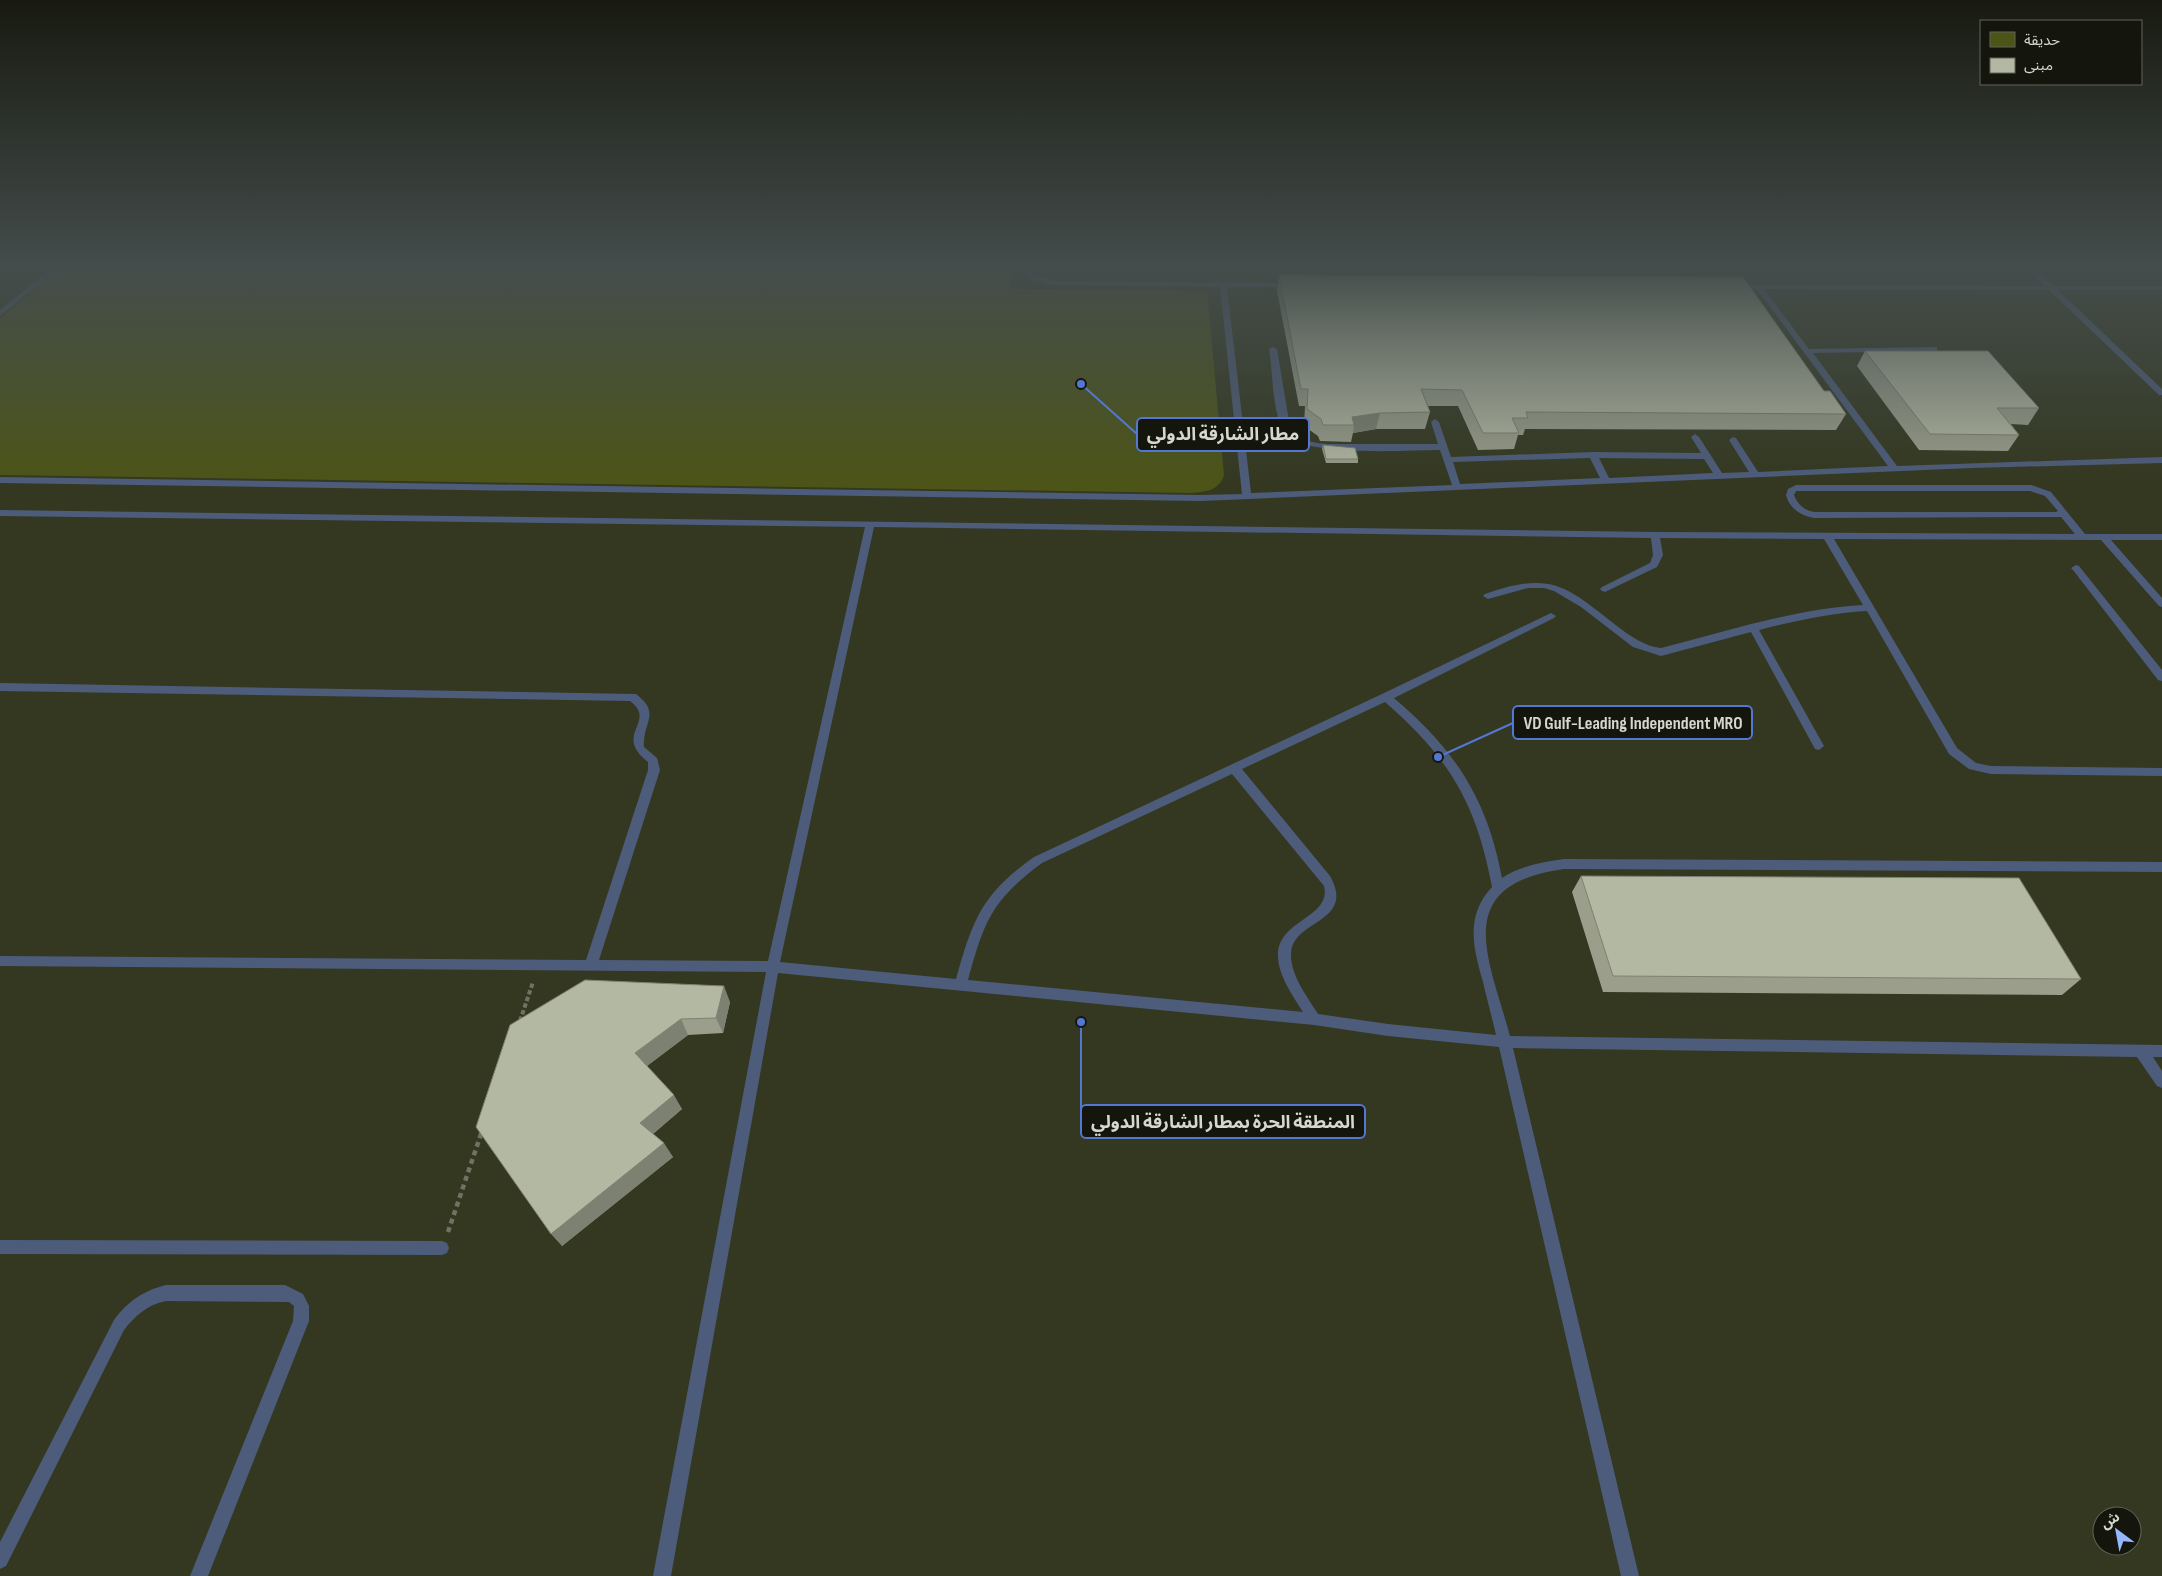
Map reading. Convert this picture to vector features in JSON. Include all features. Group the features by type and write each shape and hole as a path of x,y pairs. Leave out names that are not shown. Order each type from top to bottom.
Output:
{"lane":[{"path":"1229,339 1247,496"},
{"path":"1798,339 1895,469"},
{"path":"2104,339 2162,393"},
{"path":"1273,348 1285,426 1296,438 1316,446 1328,447 1443,447"},
{"path":"1807,351 1934,349"},
{"path":"1435,422 1457,487"},
{"path":"1695,437 1719,476"},
{"path":"1733,440 1756,474"},
{"path":"1448,460 1593,455 1706,456"},
{"path":"1593,455 1606,481"},
{"path":"0,480 1151,498 1247,496 2036,463 2162,460"},
{"path":"2063,513 2058,515 1814,515 1798,509 1790,494 1792,489 1802,488 2031,488 2048,494 2083,537"},
{"path":"1,514 1655,535 2162,537"},
{"path":"662,1576 773,967 870,525"},
{"path":"1605,589 1654,565 1658,555 1655,535"},
{"path":"1827,535 1953,751 1965,762 1991,770 2162,772"},
{"path":"2104,537 2162,604"},
{"path":"2076,568 2162,677"},
{"path":"1488,596 1523,584 1542,585 1562,590 1573,596 1631,641 1650,650 1670,650 1818,613 1870,608"},
{"path":"961,984 973,939 982,915 997,894 1016,875 1038,860 1386,697 1551,616"},
{"path":"1754,629 1819,746"},
{"path":"0,687 632,697 640,702 645,710 639,746 653,761 654,770 591,965"},
{"path":"1386,697 1428,735 1463,780 1476,805 1486,831 1498,887"},
{"path":"1234,768 1330,886 1331,901 1327,908 1289,938 1284,948 1283,960 1288,972 1314,1019"},
{"path":"1630,1576 1505,1042 1480,947 1480,924 1486,904 1498,887 1516,874 1538,866 1564,864 2162,866"},
{"path":"0,962 773,967 1314,1019 1388,1030 1505,1042 2162,1051"},
{"path":"2141,1050 2162,1082"},
{"path":"0,1247 442,1248"},
{"path":"0,1560 119,1325 134,1307 153,1296 166,1293 285,1293 295,1295 301,1301 304,1310 301,1321 199,1576"}],"path":[{"path":"516,1031 539,965"},
{"path":"442,1248 484,1125"}],"shaded area":[{"path":"0,339 2162,339 2162,1576 0,1576"}],"green space":[{"path":"0,339 1211,339 1224,475 1219,484 1211,490 1191,493 0,475"}],"building":[{"path":"1291,339 1787,339 1824,391 1830,391 1846,414 1526,412 1528,418 1512,418 1519,433 1483,433 1462,390 1421,389 1430,412 1380,413 1352,417 1354,425 1323,425 1321,419 1307,409 1308,389 1301,389"},
{"path":"1865,351 1988,351 2039,408 1997,408 2019,435 1930,434"},
{"path":"1323,445 1355,448 1358,459 1326,459"},
{"path":"1581,876 2019,878 2081,979 1613,976"},
{"path":"585,980 724,986 716,1018 681,1019 635,1053 674,1095 640,1123 664,1143 551,1234 476,1127 510,1025"}],"place":[{"name":"مطار الشارقة الدولي","path":"1081,384"},
{"name":"VD Gulf-Leading Independent MRO","path":"1438,757"},
{"name":"المنطقة الحرة بمطار الشارقة الدولي","path":"1081,1022"}]}
